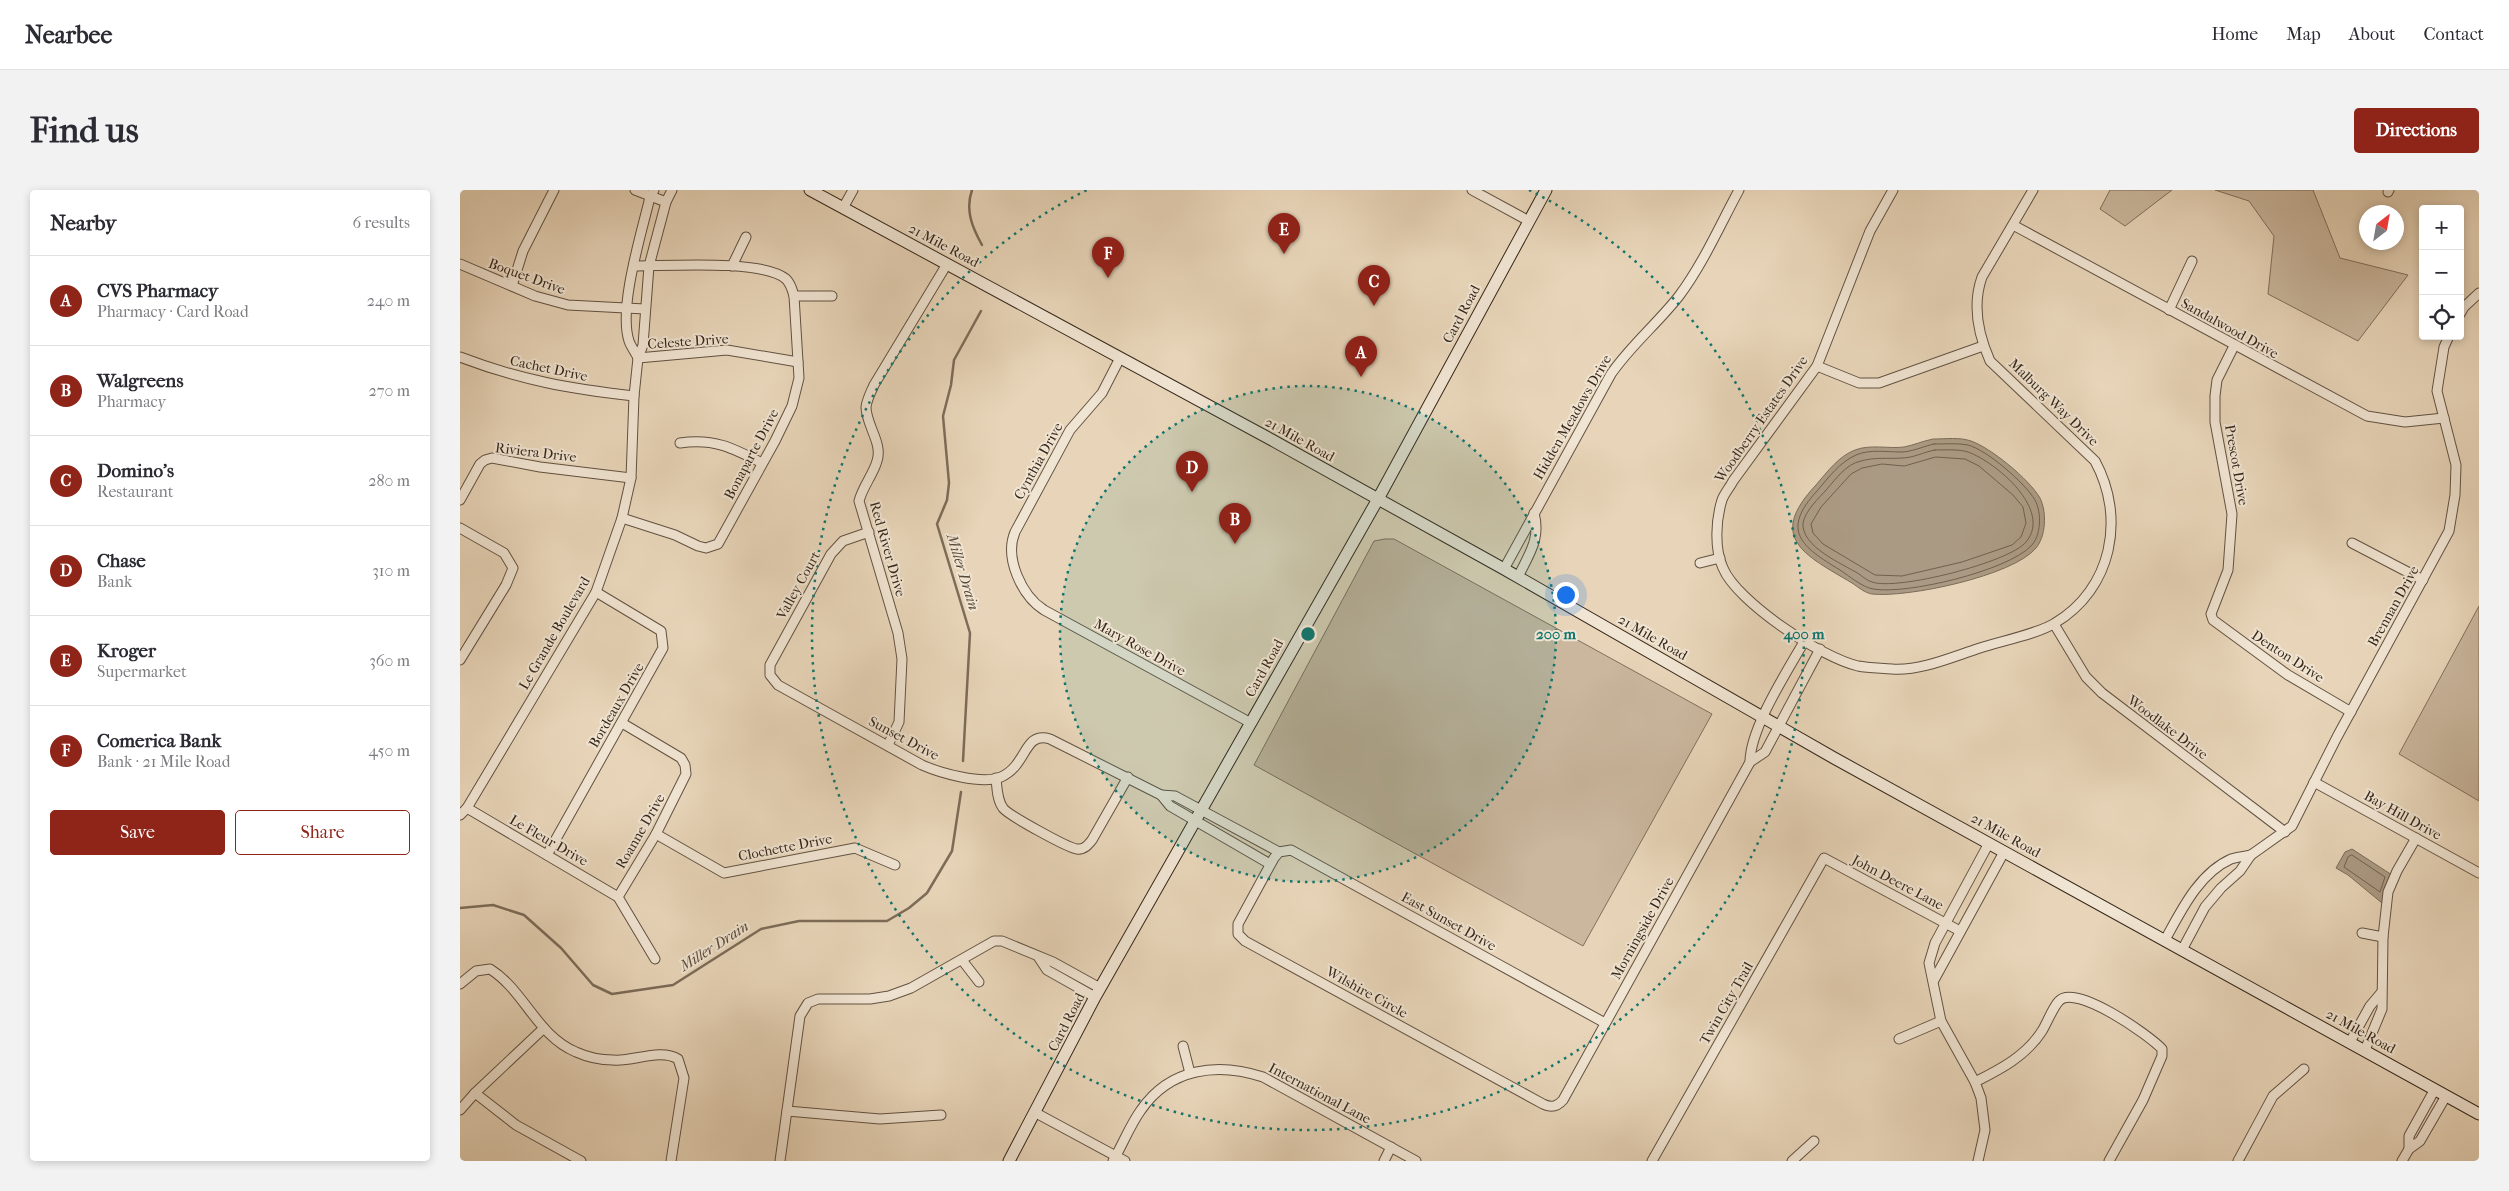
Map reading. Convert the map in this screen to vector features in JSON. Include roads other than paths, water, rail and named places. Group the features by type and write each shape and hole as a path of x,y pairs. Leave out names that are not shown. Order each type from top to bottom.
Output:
{"street":[{"path":"512,286 523,251 554,190"},
{"path":"635,190 652,193 666,202"},
{"name":"Le Grande Boulevard","path":"463,812 596,592 622,518 630,478 634,396 638,358 644,345 649,266 666,202 672,190"},
{"name":"21 Mile Road","path":"810,190 1378,499 2004,852 2479,1114"},
{"path":"843,208 853,190"},
{"path":"1472,190 1529,222"},
{"name":"Card Road","path":"1009,1161 1098,993 1378,499 1546,190"},
{"name":"Hidden Meadows Drive","path":"1504,569 1611,374 1621,359 1679,296 1700,263 1740,190"},
{"name":"Woodberry Estates Drive","path":"1820,649 1772,620 1733,585 1722,567 1718,524 1722,500 1733,481 1817,366 1870,231 1892,190"},
{"name":"Malburg Way Drive","path":"1820,649 1857,666 1894,669 1924,666 2054,624 2082,604 2102,571 2112,531 2110,510 2102,475 2095,461 2082,446 1990,361 1983,346 1978,322 1978,290 1982,277 2033,190"},
{"name":"Le Grande Boulevard","path":"638,358 629,341 627,310 634,266 652,193"},
{"name":"Sandalwood Drive","path":"2013,225 2234,346 2367,416 2405,422 2444,418"},
{"path":"732,266 746,237"},
{"path":"2169,310 2192,262"},
{"name":"Boquet Drive","path":"460,264 535,296 568,305 627,310 645,309"},
{"name":"Red River Drive","path":"888,745 900,722 902,659 898,633 859,501 862,489 878,461 878,449 868,415 867,400 874,385 947,264"},
{"path":"634,266 732,266 774,272 791,284 794,296 832,296"},
{"path":"2464,306 2479,293"},
{"name":"Bonaparte Drive","path":"622,518 657,528 698,546 712,547 723,538 792,406 799,378 794,296"},
{"name":"Brennan Drive","path":"2182,950 2205,908 2221,888 2240,871 2251,855 2292,826 2449,531 2455,495 2456,465 2436,391 2444,346 2447,340"},
{"path":"1817,366 1859,384 1879,383 1983,346"},
{"name":"Prescot Drive","path":"2213,620 2212,614 2228,570 2232,514 2214,408 2217,380 2234,346"},
{"name":"Celeste Drive","path":"638,358 727,350 771,360 798,362"},
{"name":"Cachet Drive","path":"460,357 535,382 568,389 634,396"},
{"name":"Cynthia Drive","path":"1023,588 1014,562 1013,537 1070,430 1102,393 1120,358"},
{"path":"680,443 706,441 719,444 762,463"},
{"name":"Riviera Drive","path":"460,500 480,464 492,458 630,478"},
{"path":"1518,577 1535,542 1538,528 1534,512"},
{"path":"460,528 504,554 513,568 506,584 460,660"},
{"name":"Valley Court","path":"769,671 772,659 831,554 843,542 869,532"},
{"path":"2352,543 2422,580"},
{"path":"1700,563 1720,558"},
{"name":"Mary Rose Drive","path":"1023,588 1033,602 1044,610 1251,723"},
{"name":"Bordeaux Drive","path":"547,855 659,657 664,641 661,631 653,625 596,592"},
{"name":"Denton Drive","path":"2213,620 2288,675 2351,712"},
{"name":"Woodlake Drive","path":"2054,624 2086,677 2102,693 2285,832"},
{"name":"Morningside Drive","path":"1555,1106 1563,1100 1750,762 1752,744 1764,717 1805,640"},
{"name":"Morningside Drive","path":"1750,762 1765,752 1820,649"},
{"name":"Sunset Drive","path":"769,671 778,685 922,765 945,774 996,778"},
{"name":"Roanne Drive","path":"618,896 656,834 685,777 685,765 681,758 622,723"},
{"path":"1128,777 1092,840 1086,846 1079,849 1067,846 1005,810 998,800 996,778 1009,772 1020,763 1031,740 1038,737 1050,739 1128,777 1161,795 1170,806 1270,864 1279,852"},
{"name":"Bay Hill Drive","path":"2314,782 2479,872"},
{"path":"1161,795 1175,796 1203,810"},
{"name":"East Sunset Drive","path":"1203,810 1279,852 1286,850 1295,852 1605,1023"},
{"name":"Le Fleur Drive","path":"463,812 547,855 618,896"},
{"name":"Clochette Drive","path":"656,834 724,872 855,848 895,865"},
{"path":"2365,1050 2382,1009 2383,937 2388,892 2397,871 2416,838"},
{"path":"1978,1161 1984,1140 1985,1120 1976,1082 1941,1021 1929,963 1935,942 1945,922 1989,843"},
{"path":"1934,980 2004,852"},
{"name":"Brennan Drive","path":"2165,940 2187,900 2209,876 2231,859 2251,855"},
{"name":"John Deere Lane","path":"1824,858 1960,931"},
{"name":"Twin City Trail","path":"1652,1161 1824,858"},
{"name":"Wilshire Circle","path":"1270,864 1238,924 1236,929 1240,938 1543,1104 1549,1107 1555,1106"},
{"path":"2209,876 2221,888"},
{"path":"1964,887 1979,896"},
{"path":"618,896 655,959"},
{"path":"2362,934 2383,937"},
{"path":"780,1161 800,1016 808,1003 818,1000 849,1000 890,996 912,988 987,944 1002,941 1039,958 1053,962 1098,993"},
{"path":"962,960 979,982"},
{"path":"460,984 476,971 490,969 504,981 544,1028 559,1042 575,1052 614,1061 672,1055 681,1065 684,1078 671,1161"},
{"path":"2350,1042 2370,1006 2381,993"},
{"path":"1976,1082 2018,1057 2041,1033 2059,1001 2071,997 2081,999 2141,1031 2162,1049 2160,1064 2110,1161"},
{"path":"1899,1039 1941,1021"},
{"path":"460,1110 475,1093 544,1028"},
{"path":"1184,1046 1190,1073"},
{"name":"International Lane","path":"1115,1158 1140,1111 1149,1100 1174,1079 1205,1069 1234,1069 1263,1077 1416,1161"},
{"path":"2238,1161 2273,1096 2304,1069"},
{"path":"2402,1161 2409,1148 2409,1136 2435,1089"},
{"path":"475,1093 516,1125 581,1161"},
{"path":"2409,1148 2420,1141 2446,1096"},
{"path":"787,1111 880,1119 941,1115"},
{"path":"1036,1113 1115,1158 1125,1161"},
{"path":"1792,1161 1814,1141"},
{"path":"1384,1161 1391,1147"}],"water":[{"path":"1952,438 1971,441 1989,450 2019,473 2035,490 2044,510 2044,531 2036,548 2024,558 2006,568 1983,576 1933,589 1888,594 1872,594 1864,591 1807,554 1798,543 1793,532 1794,519 1801,503 1839,460 1861,448 1904,447 1933,439"},
{"path":"2352,849 2392,875 2382,903 2348,875 2336,868 2345,852"}],"waterway":[{"name":"Miller Drain","path":"972,190 969,211 975,232 982,245"},
{"name":"Miller Drain","path":"963,761 970,633 937,524 947,500 949,483 943,416 951,385 954,360 981,311"},
{"name":"Miller Drain","path":"460,908 493,905 524,915 561,948 593,985 612,994 673,985 761,929 799,921 887,921 909,908 927,893 952,851 961,792"}],"place":[{"name":"Kroger","path":"1284,254"},
{"name":"Comerica Bank","path":"1108,278"},
{"name":"Domino's","path":"1374,306"},
{"name":"CVS Pharmacy","path":"1361,377"},
{"name":"Chase","path":"1192,492"},
{"name":"Walgreens","path":"1235,544"}]}
